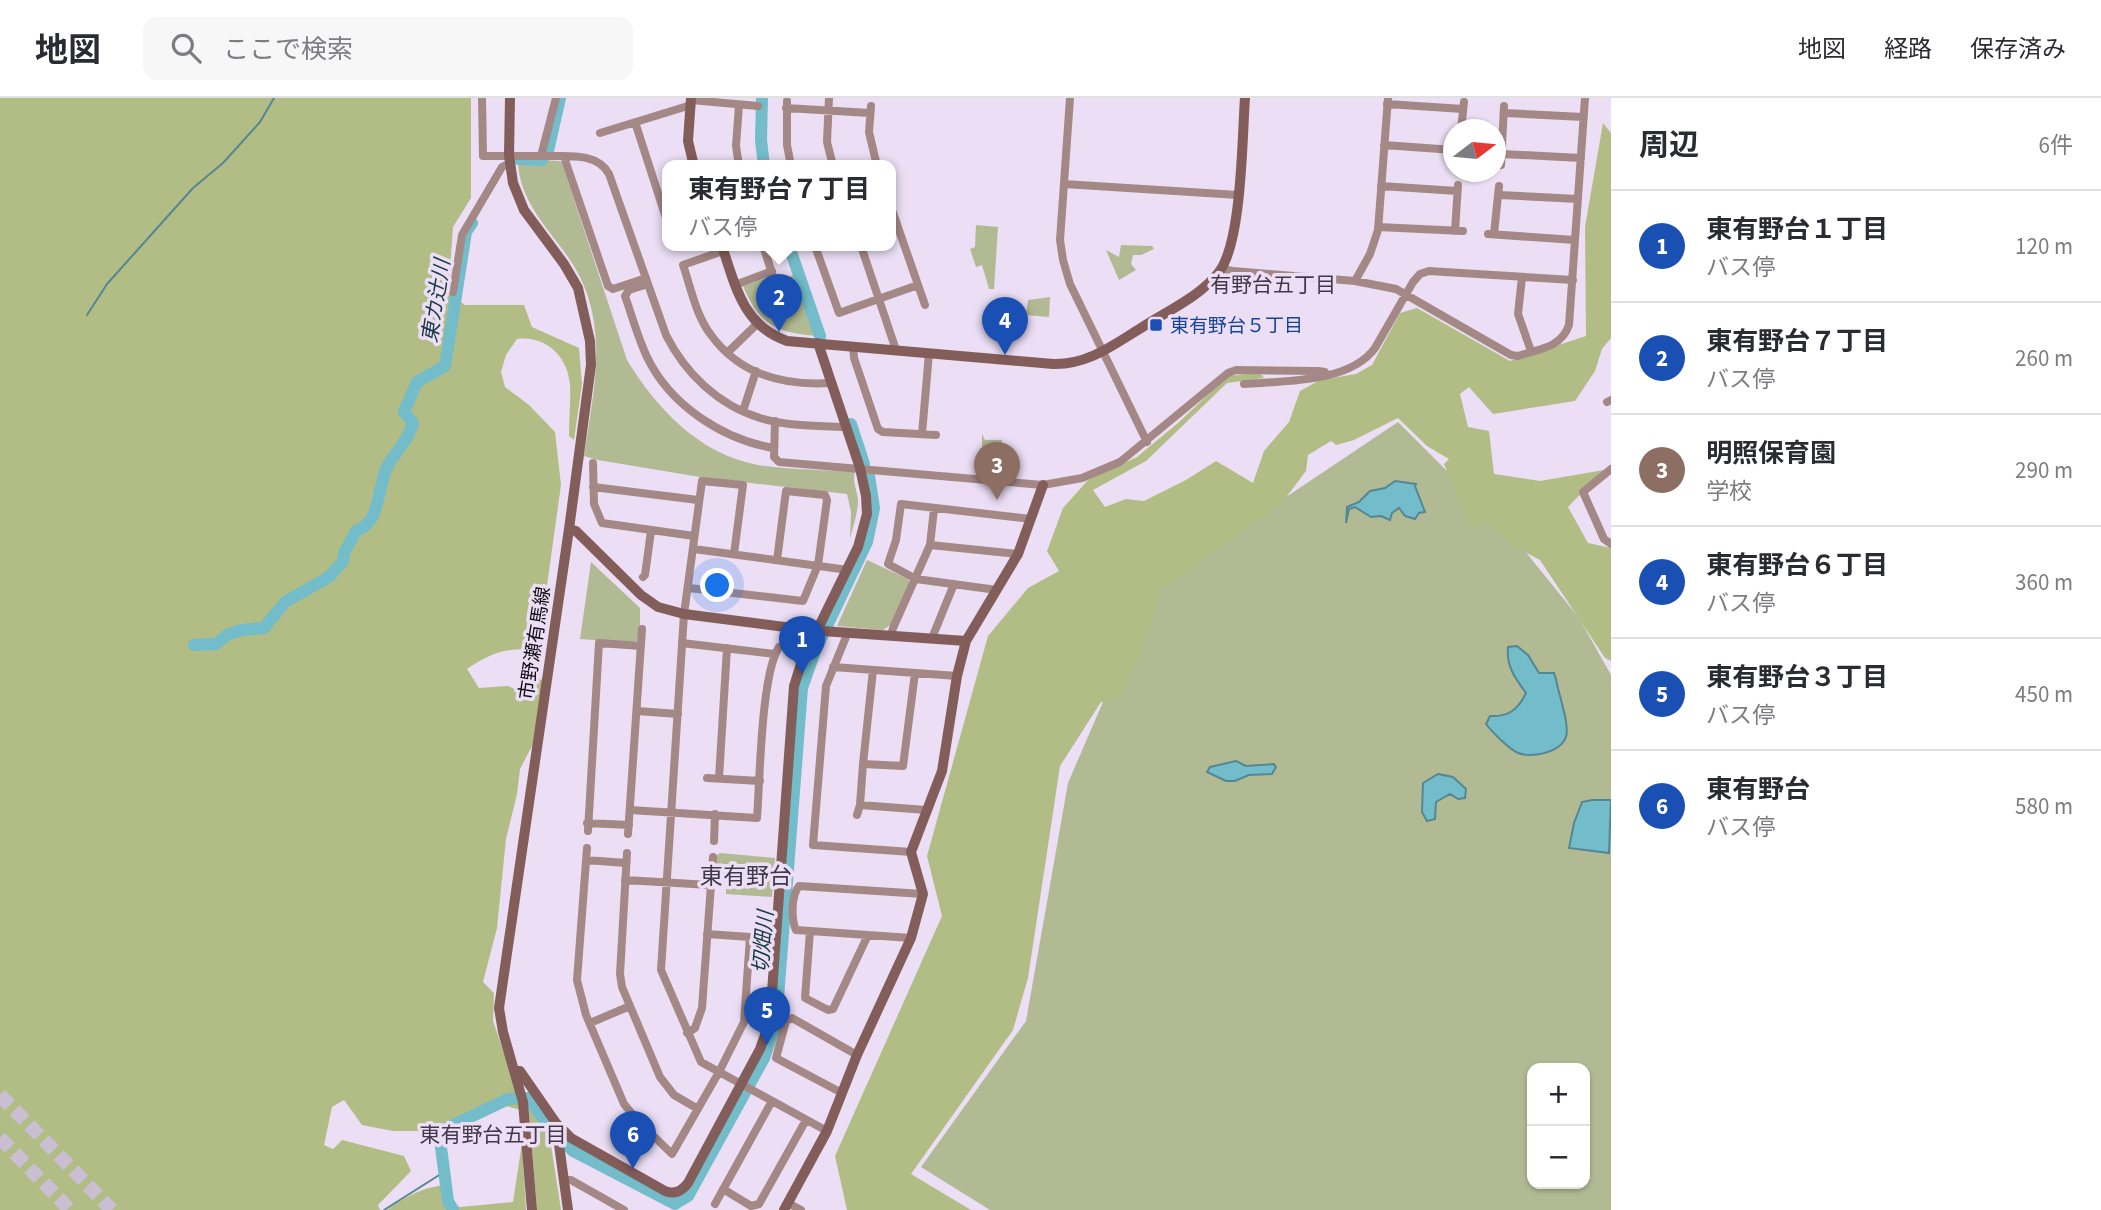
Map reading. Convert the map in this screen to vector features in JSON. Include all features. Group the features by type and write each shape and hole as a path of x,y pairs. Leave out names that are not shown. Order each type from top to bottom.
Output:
{"street":[{"path":"482,98 481,154 510,159 541,156 594,159 604,165 666,335 675,352 705,387 730,405 761,419 846,427"},
{"name":"市野瀬有馬線","path":"510,98 510,159 513,183 524,210 564,264 578,288 590,341 590,377 500,997 501,1024 523,1098 532,1210"},
{"path":"541,156 556,98"},
{"path":"829,98 827,142 832,160"},
{"path":"1070,98 1060,240 1063,260 1070,284 1147,442"},
{"path":"723,251 745,309 757,324 787,341 1060,364 1080,361 1103,351 1197,292 1222,269 1233,240 1245,98"},
{"path":"1222,269 1384,285 1406,294 1511,355 1559,342 1565,336 1569,325 1585,98"},
{"path":"691,101 688,141 693,160"},
{"path":"600,132 691,101 758,106"},
{"path":"1355,281 1375,242 1378,227 1388,101 1463,106 1462,119"},
{"path":"789,160 787,104 828,110 871,109 869,132 876,160"},
{"path":"737,160 739,105"},
{"path":"1504,119 1504,109 1583,117"},
{"path":"635,122 662,206"},
{"path":"1384,145 1443,149"},
{"path":"1506,154 1581,158"},
{"path":"564,157 608,285 613,289 647,281"},
{"path":"453,292 462,235 502,167 510,159"},
{"path":"1064,184 1238,195"},
{"path":"1378,227 1459,231 1457,188 1381,186"},
{"path":"1575,240 1491,234 1499,191 1578,199"},
{"path":"896,221 925,304"},
{"path":"717,251 683,265 700,315 710,334 727,353 776,380 831,383"},
{"path":"766,251 781,300"},
{"path":"817,251 839,313 918,285"},
{"path":"863,251 896,350"},
{"path":"735,285 772,271"},
{"path":"1244,384 1326,375 1346,369 1368,357 1420,274 1429,271 1573,281"},
{"path":"1522,277 1518,314 1531,351"},
{"path":"647,281 629,290 625,296 647,357 661,381 684,405 708,423 737,437 774,448"},
{"path":"727,353 757,324"},
{"path":"516,1072 520,1071 556,1123 572,1138 664,1191 673,1193 688,1183 762,1044 770,1016 792,698 799,668 848,570 861,540 867,514 860,468 818,343"},
{"path":"853,346 854,358 877,429 883,432 936,435"},
{"path":"922,434 929,353"},
{"path":"775,421 774,457 779,463 1043,485 1082,478 1119,462 1147,442 1228,373 1236,370 1318,371 1325,372 1326,375"},
{"path":"743,411 756,371"},
{"path":"593,463 594,504 602,523 694,536"},
{"path":"1611,468 1583,492 1604,539 1611,544"},
{"path":"734,554 743,485 702,481 684,614 661,970 701,1062 827,1131"},
{"path":"801,1210 786,1207 827,1131 911,938 923,894 911,852 942,771 957,676 966,641 1018,554 1043,485"},
{"path":"593,487 698,500"},
{"path":"689,588 803,601 818,565 827,500 825,495 786,491 777,560"},
{"path":"997,590 916,579 888,564 896,540 901,504 1031,519"},
{"path":"891,635 930,545 934,509"},
{"path":"569,529 576,531 641,595 658,607 684,614 817,630 966,641"},
{"path":"643,577 651,531"},
{"path":"930,545 1018,554"},
{"path":"694,549 848,570"},
{"path":"932,638 954,584"},
{"path":"641,646 599,643 588,827 629,829 637,711 641,646 642,629"},
{"path":"848,632 825,686 813,845 911,852"},
{"path":"630,810 757,818 768,685 777,650 682,643"},
{"path":"719,778 727,648"},
{"path":"833,667 957,676"},
{"path":"858,815 873,670"},
{"path":"863,764 904,766 915,673"},
{"path":"637,711 678,714"},
{"path":"707,778 760,781"},
{"path":"860,805 926,810"},
{"path":"714,841 715,814"},
{"path":"587,848 577,982 590,1023 624,1104 672,1154 744,1022 750,937 707,934"},
{"path":"627,853 620,974 622,987 666,1087 698,1109"},
{"path":"687,1033 695,1028 702,1008 713,857"},
{"path":"586,860 626,863"},
{"path":"625,880 710,885"},
{"path":"911,938 796,930 793,923 795,891 799,886 923,894"},
{"path":"810,930 805,998 828,1010 832,1009 868,935"},
{"path":"590,1023 630,1006"},
{"path":"842,1093 776,1058 786,1021 792,1018 858,1055"},
{"path":"715,1204 772,1101"},
{"path":"723,1189 751,1206 759,1204 806,1119"},
{"path":"556,1123 568,1210"},
{"path":"564,1180 571,1180 624,1210"}],"green space":[{"path":"0,98 471,98 471,198 453,227 449,284 453,296 465,305 524,305 532,327 579,348 582,384 574,440 569,436 568,375 560,357 546,344 527,339 517,339 506,355 501,372 505,387 529,405 555,432 561,485 538,650 501,652 484,658 467,669 479,688 508,686 521,692 533,678 543,680 532,746 520,769 506,839 497,928 483,982 494,993 493,1021 517,1090 521,1110 506,1106 454,1127 393,1131 362,1125 344,1100 332,1107 324,1145 333,1149 342,1140 404,1156 411,1171 378,1205 380,1210 0,1210"},
{"path":"1603,123 1611,133 1611,338 1602,349 1595,371 1575,401 1493,414 1469,387 1460,394 1468,427 1489,431 1494,474 1540,481 1604,470 1568,507 1588,543 1611,548 1611,661 1605,658 1540,560 1512,545 1488,523 1471,528 1444,464 1449,459 1427,446 1398,418 1354,440 1336,445 1331,441 1308,455 1306,471 1281,504 1161,590 1142,650 1120,697 1101,702 1060,766 1028,978 1013,1030 911,1174 971,1210 847,1210 835,1156 942,916 927,856 988,636 1028,588 1059,571 1047,551 1063,508 1088,480 1137,457 1228,376 1255,373 1264,378 1227,383 1146,461 1093,490 1105,507 1126,499 1144,501 1216,461 1253,483 1264,451 1289,422 1300,391 1320,380 1356,374 1372,365 1400,313 1417,308 1510,361 1586,336 1585,227"},
{"path":"518,159 562,163 627,360 652,396 682,427 699,440 737,459 770,467 855,472 858,505 850,539 851,512 847,494 706,478 584,456 596,365 594,320 589,299 572,262 532,207 520,176"},
{"path":"976,225 998,227 994,289 989,289 982,265 976,267 970,249 975,247"},
{"path":"1121,245 1152,246 1154,249 1141,255 1133,255 1131,264 1136,270 1119,280 1106,250 1119,257"},
{"path":"797,274 818,336 791,332 771,324 756,310 743,286 768,277 773,282"},
{"path":"1050,297 1049,317 1026,315 1028,300"},
{"path":"1398,422 1516,540 1579,618 1611,675 1611,1210 990,1210 921,1167 1026,1021 1068,783 1153,586"},
{"path":"982,434 985,440 1002,440 999,463 996,463 993,473 978,472"},
{"path":"867,560 908,579 910,584 890,625 883,630 837,626"},
{"path":"591,562 640,608 640,638 634,643 580,639"},
{"path":"720,853 775,858 772,897 726,894 726,882 714,881 715,857"},
{"path":"528,1101 549,1132 561,1210 537,1210"},
{"path":"522,1143 526,1210 387,1210 414,1194 444,1185 446,1199 460,1207 513,1202"}],"water":[{"path":"1395,481 1416,484 1425,512 1419,513 1415,519 1405,516 1399,508 1392,513 1390,520 1381,516 1371,517 1355,507 1349,509 1346,523 1347,507 1359,502 1370,491 1385,488"},
{"path":"1517,646 1528,655 1539,673 1554,673 1556,679 1567,731 1558,747 1545,753 1518,753 1486,724 1490,716 1512,711 1526,693 1508,660 1508,647"},
{"path":"1236,761 1246,766 1274,764 1276,767 1272,774 1249,775 1235,781 1226,781 1207,772 1210,767"},
{"path":"1438,774 1453,777 1466,789 1465,798 1458,799 1450,794 1436,802 1435,819 1427,821 1422,812 1423,783"},
{"path":"1611,800 1609,853 1569,848 1582,802"}],"waterway":[{"path":"87,315 107,284 193,188 223,163 260,122 274,98"},
{"name":"東カ辻川","path":"519,159 542,160 548,151 560,98"},
{"name":"切畑川","path":"762,98 763,160"},
{"name":"東カ辻川","path":"194,645 216,644 227,635 241,630 264,628 285,602 329,577 343,561 344,553 356,531 370,520 375,511 388,465 411,429 413,423 404,412 417,382 445,366 466,232 472,223"},
{"name":"切畑川","path":"791,251 820,336"},
{"name":"切畑川","path":"851,424 864,464"},
{"name":"切畑川","path":"453,1210 448,1201 439,1132 508,1099 528,1098 550,1128 573,1151 675,1204 688,1196 764,1058 776,1024 802,688 815,651 867,542 874,508 869,476"},
{"path":"384,1210 444,1172"}],"tunnel":[{"path":"0,1095 112,1210"},
{"path":"0,1138 70,1210"}],"place":[{"name":"東有野台５丁目","path":"1156,325"},
{"name":"東有野台７丁目","path":"779,332"},
{"name":"東有野台６丁目","path":"1005,355"},
{"name":"明照保育園","path":"997,500"},
{"name":"東有野台１丁目","path":"802,674"},
{"name":"東有野台３丁目","path":"767,1045"},
{"name":"東有野台","path":"633,1169"}],"district":[{"name":"有野台五丁目","path":"1273,285"},
{"name":"東有野台","path":"746,876"},
{"name":"東有野台五丁目","path":"493,1135"}]}
